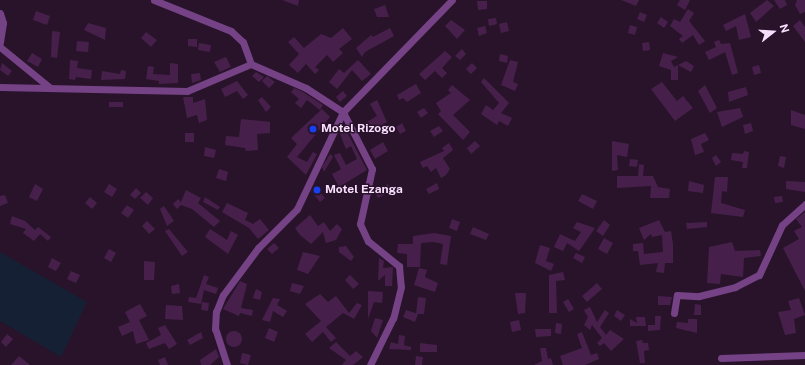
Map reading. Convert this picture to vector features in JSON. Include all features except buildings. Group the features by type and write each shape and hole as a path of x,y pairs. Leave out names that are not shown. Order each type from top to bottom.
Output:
{"street":[{"path":"154,0 231,31 243,42 251,64 306,88 343,112 372,169 360,224 368,241 399,266 401,287 393,318 370,365"},
{"path":"227,365 215,329 216,312 223,295 258,248 297,209 343,112 452,0"},
{"path":"0,13 3,23 0,43"},
{"path":"0,47 49,87"},
{"path":"0,87 187,91 251,64"},
{"path":"674,313 677,295 699,296 728,289 759,275 782,225 805,204"},
{"path":"721,358 805,355"}],"shaded area":[{"path":"0,252 87,302 61,357 0,321"}],"place":[{"name":"Motel Rizogo","path":"313,129"},
{"name":"Motel Ezanga","path":"317,190"}]}
